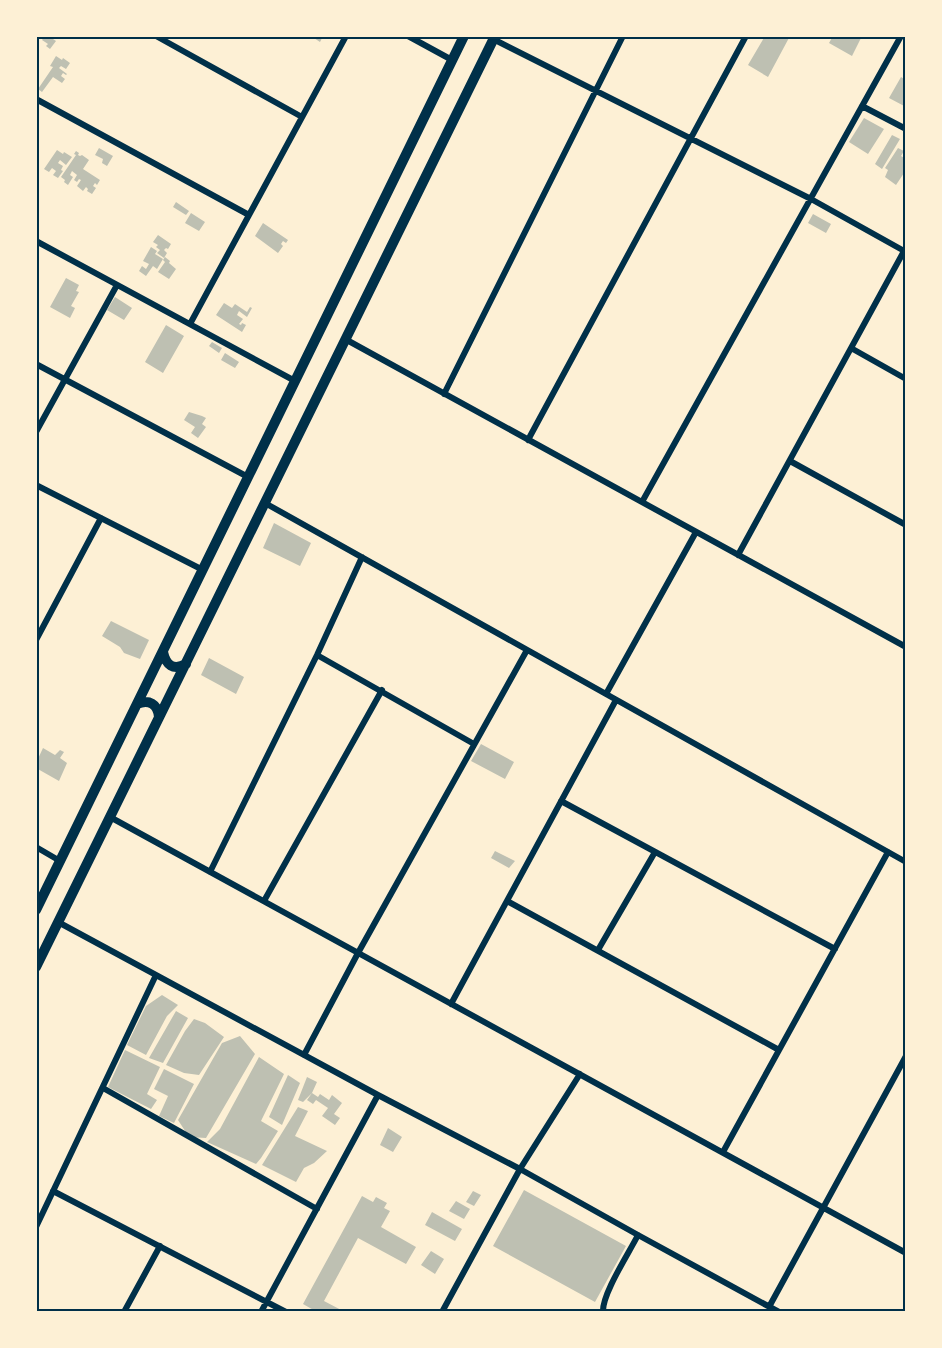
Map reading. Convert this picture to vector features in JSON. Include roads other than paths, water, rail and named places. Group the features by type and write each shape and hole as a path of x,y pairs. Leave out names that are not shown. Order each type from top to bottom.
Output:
{"street":[{"path":"156,36 302,117"},
{"path":"190,324 346,36"},
{"path":"408,36 452,60"},
{"path":"36,910 464,36"},
{"path":"444,394 623,36"},
{"path":"528,440 747,36"},
{"path":"642,502 901,36"},
{"path":"36,968 494,37 811,199 905,251 738,555"},
{"path":"36,99 249,215"},
{"path":"862,106 906,129"},
{"path":"36,241 295,381"},
{"path":"36,432 117,285"},
{"path":"345,339 906,647"},
{"path":"851,348 906,379"},
{"path":"36,364 248,477"},
{"path":"790,461 906,525"},
{"path":"36,485 202,570"},
{"path":"265,503 906,862"},
{"path":"36,640 101,518"},
{"path":"606,694 696,532"},
{"path":"210,872 362,557"},
{"path":"304,1055 358,953 528,650"},
{"path":"163,652 165,660 174,667 186,664"},
{"path":"317,654 474,744"},
{"path":"264,901 382,690"},
{"path":"451,1004 616,700"},
{"path":"137,705 149,702 155,705 159,717"},
{"path":"561,801 835,949"},
{"path":"110,817 906,1252"},
{"path":"36,848 60,861"},
{"path":"598,950 655,852"},
{"path":"723,1152 888,852"},
{"path":"507,901 779,1050"},
{"path":"58,922 520,1169 779,1312"},
{"path":"36,1227 156,975"},
{"path":"769,1306 906,1056"},
{"path":"442,1312 520,1169 580,1074"},
{"path":"102,1088 316,1209"},
{"path":"261,1312 378,1095"},
{"path":"53,1191 286,1312"},
{"path":"603,1312 607,1295 638,1235"},
{"path":"124,1312 160,1246"}]}
